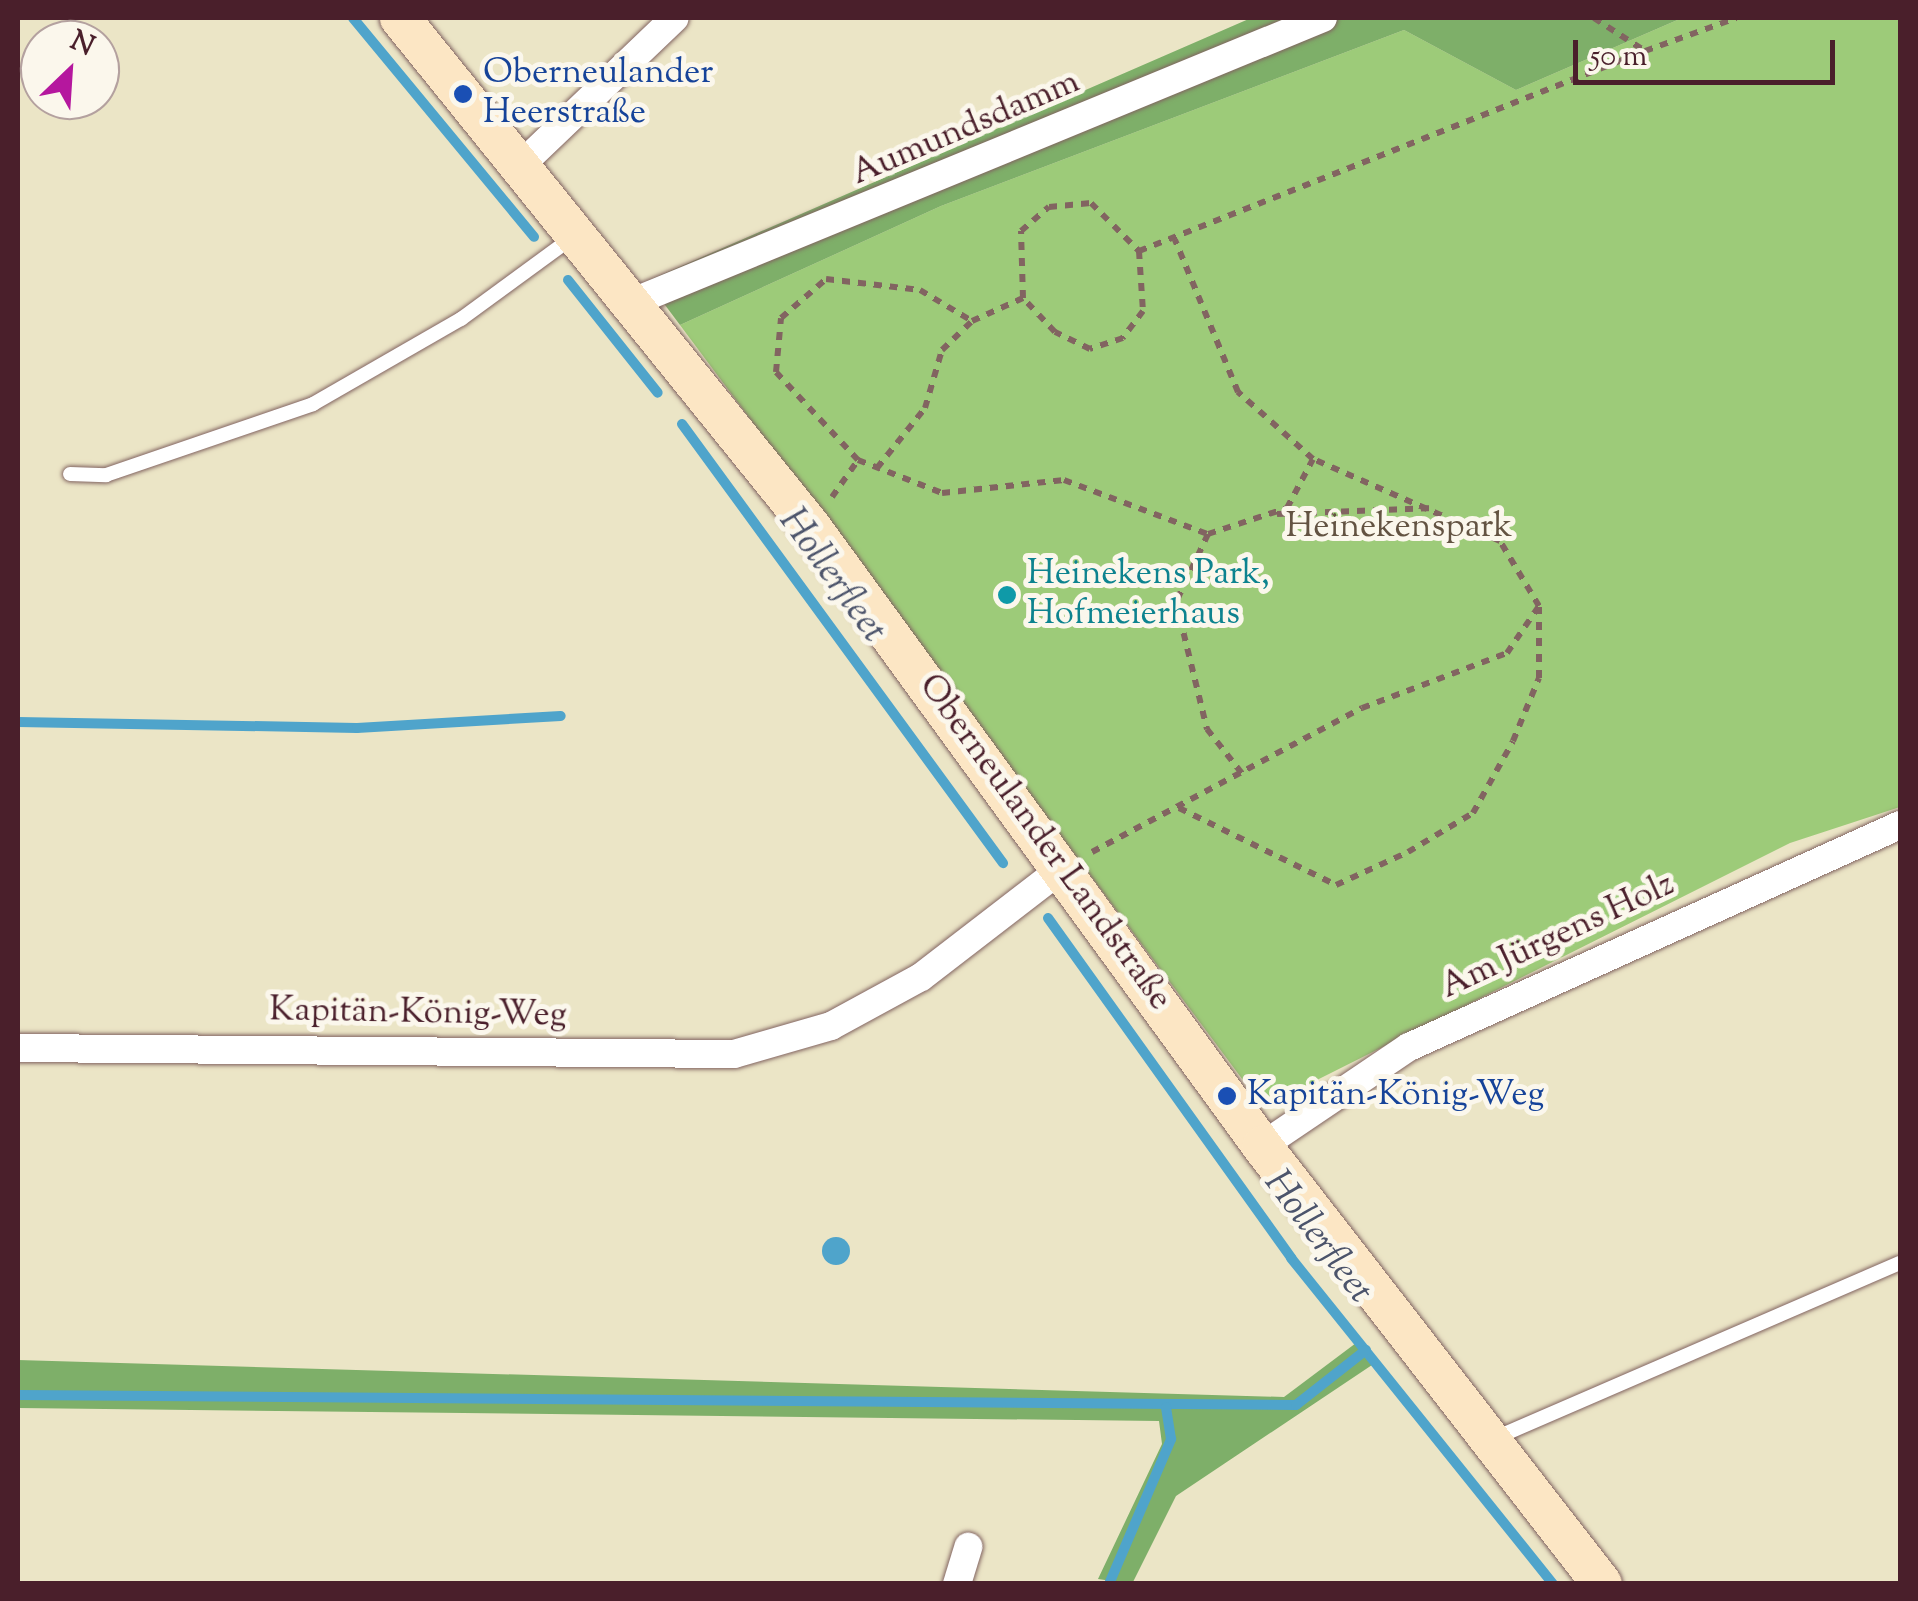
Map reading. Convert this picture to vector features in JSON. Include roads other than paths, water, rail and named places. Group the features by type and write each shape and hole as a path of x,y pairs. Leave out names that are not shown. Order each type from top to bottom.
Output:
{"street":[{"name":"Oberneulander Landstraße","path":"400,18 522,164 811,527 1064,867 1262,1146 1602,1584"},
{"path":"522,164 675,18"},
{"name":"Aumundsdamm","path":"633,302 1323,18"},
{"name":"Am Jürgens Holz","path":"1262,1146 1409,1047 1900,825"},
{"name":"Kapitän-König-Weg","path":"18,1048 734,1054 831,1026 921,978 1064,867"},
{"path":"957,1584 968,1548"}],"lane":[{"path":"70,474 106,475 313,404 461,319 577,233"},
{"path":"1492,1440 1900,1263"}],"water":[{"path":"836,1237 846,1241 850,1251 846,1261 836,1265 826,1261 822,1251 826,1241"}],"waterway":[{"name":"Hollerfleet","path":"353,18 534,237"},
{"name":"Hollerfleet","path":"568,280 658,393"},
{"name":"Hollerfleet","path":"682,424 1003,863"},
{"path":"18,722 357,728 561,716"},
{"name":"Hollerfleet","path":"1048,918 1291,1258 1553,1584"},
{"path":"18,1395 1296,1405 1366,1350"},
{"path":"1109,1584 1171,1439 1166,1407"}],"place":[{"name":"Oberneulander Heerstraße","path":"463,94"},
{"name":"Heinekens Park, Hofmeierhaus","path":"1007,595"},
{"name":"Kapitän-König-Weg","path":"1227,1096"}],"park label":[{"name":"Heinekenspark","path":"1399,528"}]}
